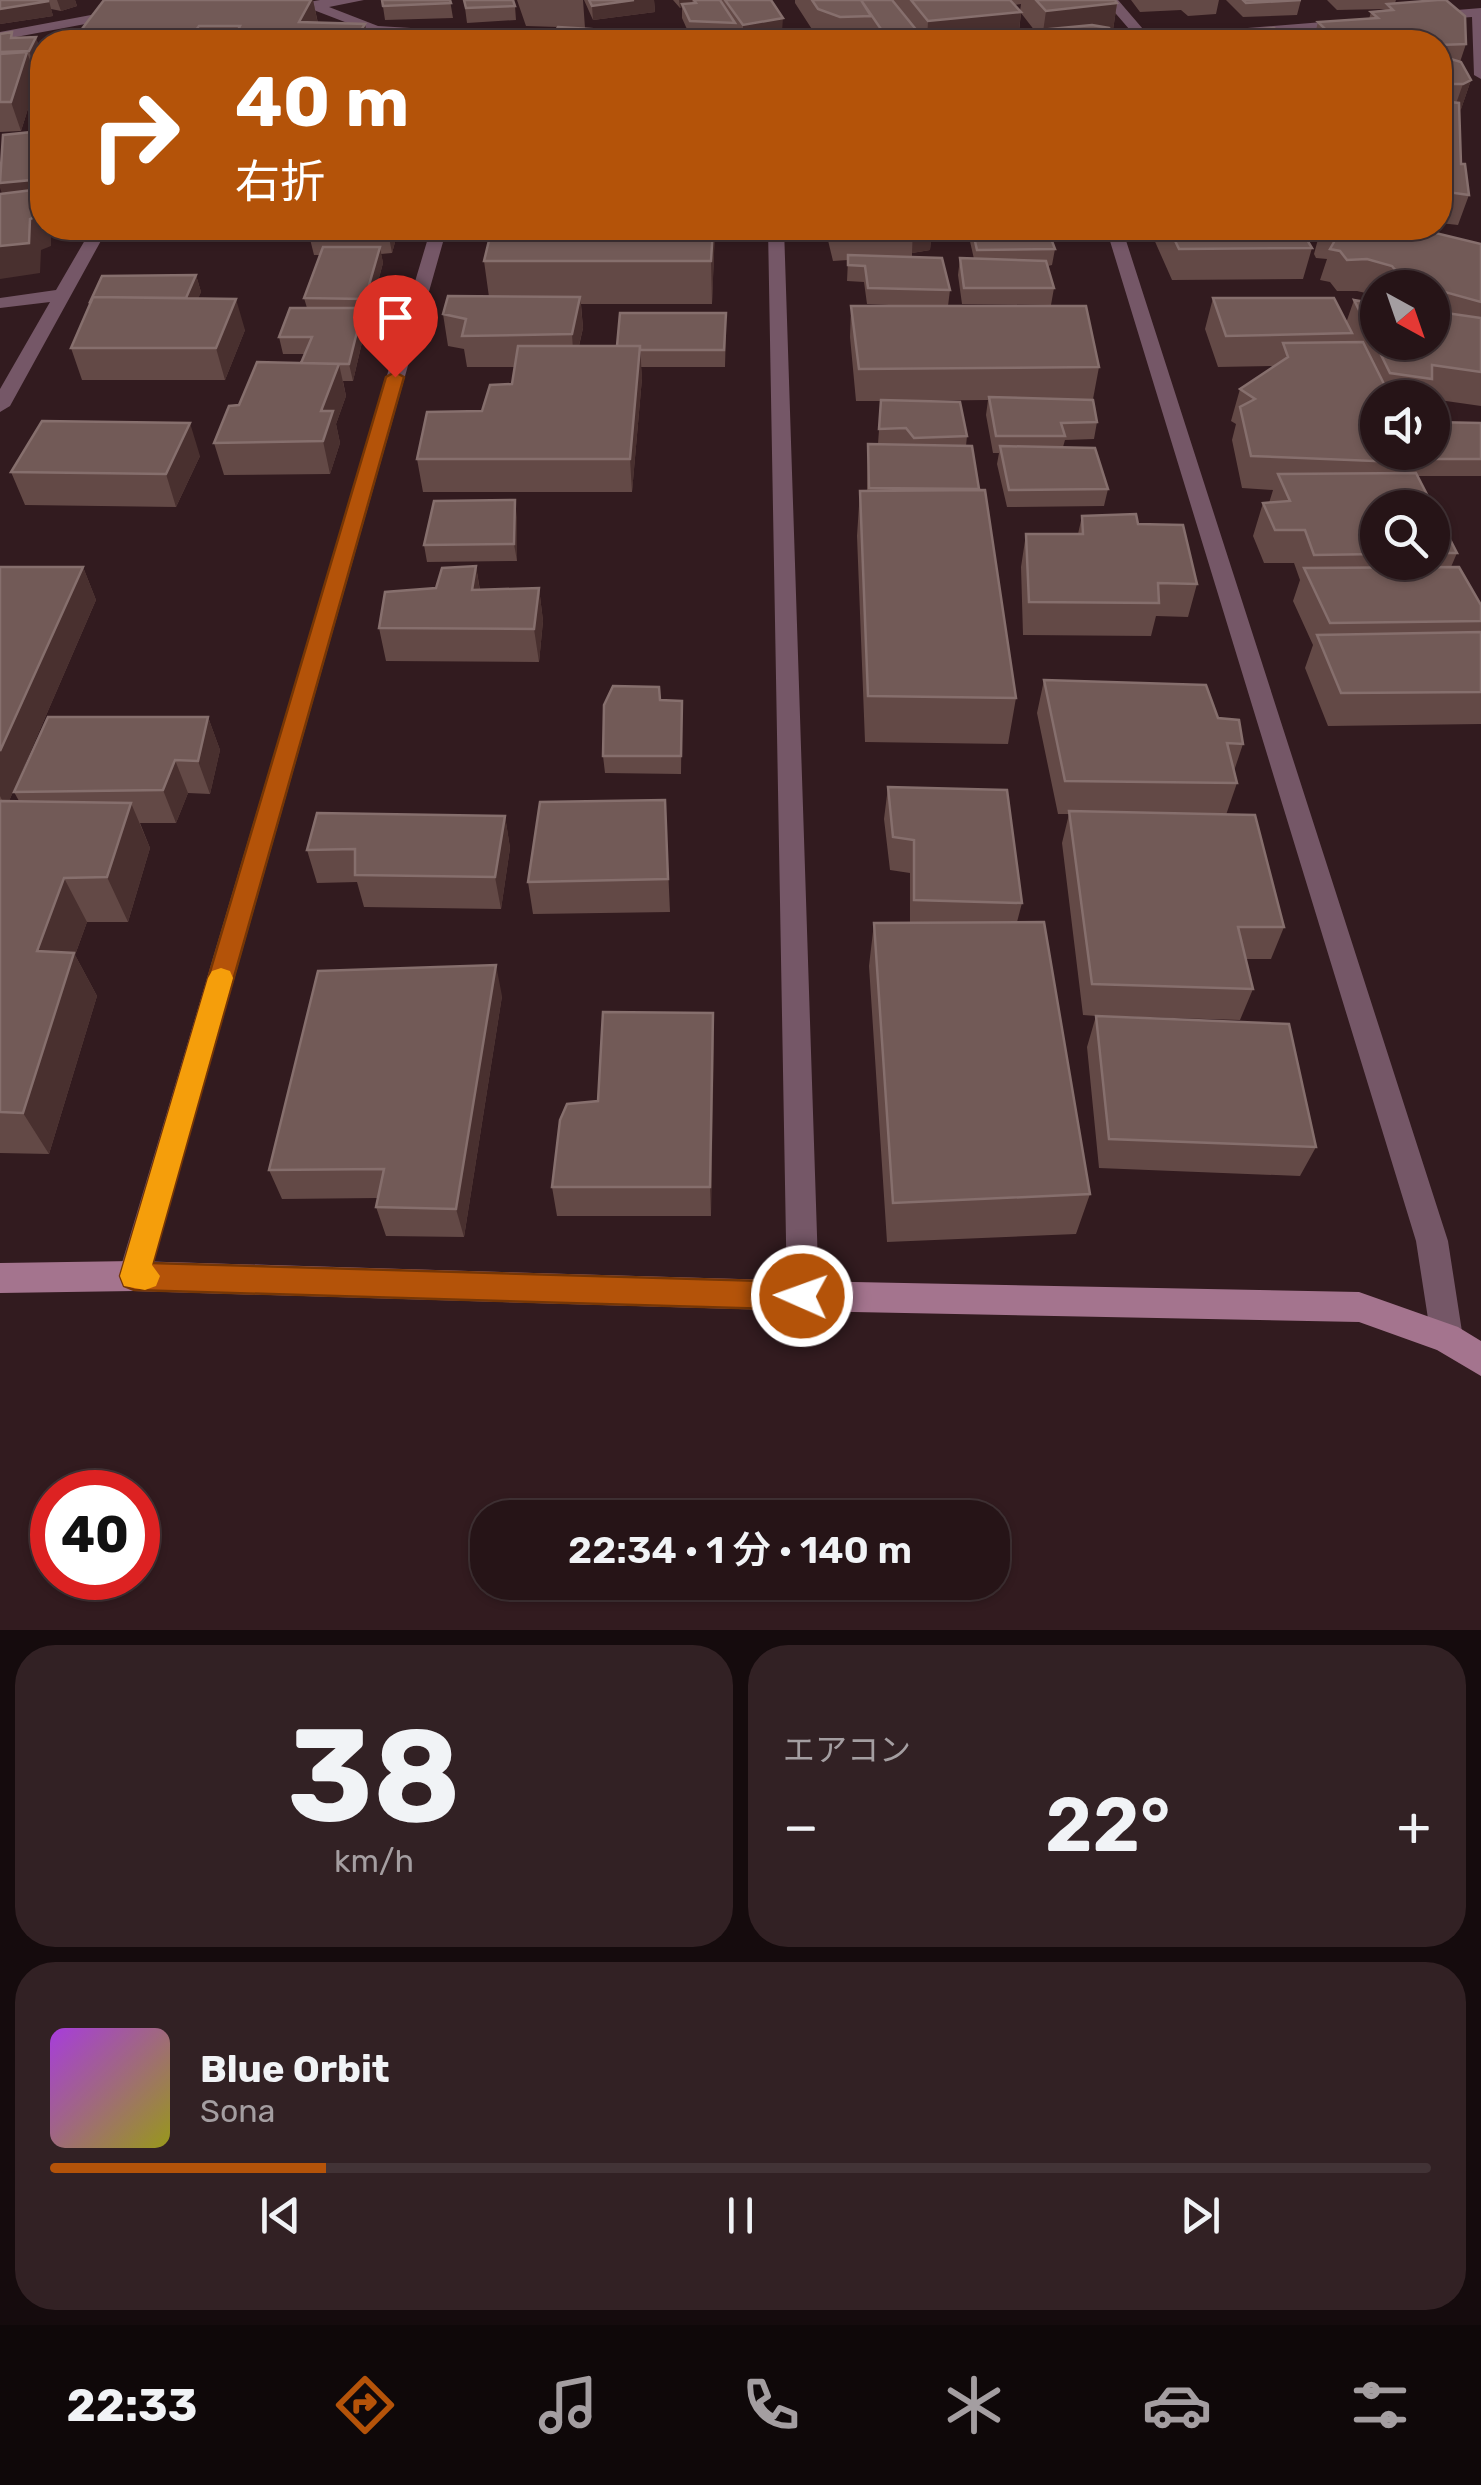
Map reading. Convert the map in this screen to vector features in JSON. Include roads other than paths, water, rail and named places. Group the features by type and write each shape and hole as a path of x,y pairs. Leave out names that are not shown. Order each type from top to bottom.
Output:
{"street":[{"path":"263,10 308,2 357,0"},
{"path":"1111,0 1136,30"},
{"path":"308,2 376,30"},
{"path":"33,30 142,10"},
{"path":"1424,17 1480,12 1481,74"},
{"path":"1280,30 1370,22"},
{"path":"0,36 30,31"},
{"path":"0,406 93,240"},
{"path":"134,1276 435,240"},
{"path":"776,240 802,1296"},
{"path":"1118,240 1432,1241 1447,1338"},
{"path":"0,303 62,295"},
{"path":"0,1278 134,1276 802,1296 1359,1307 1447,1338 1481,1360"}]}
